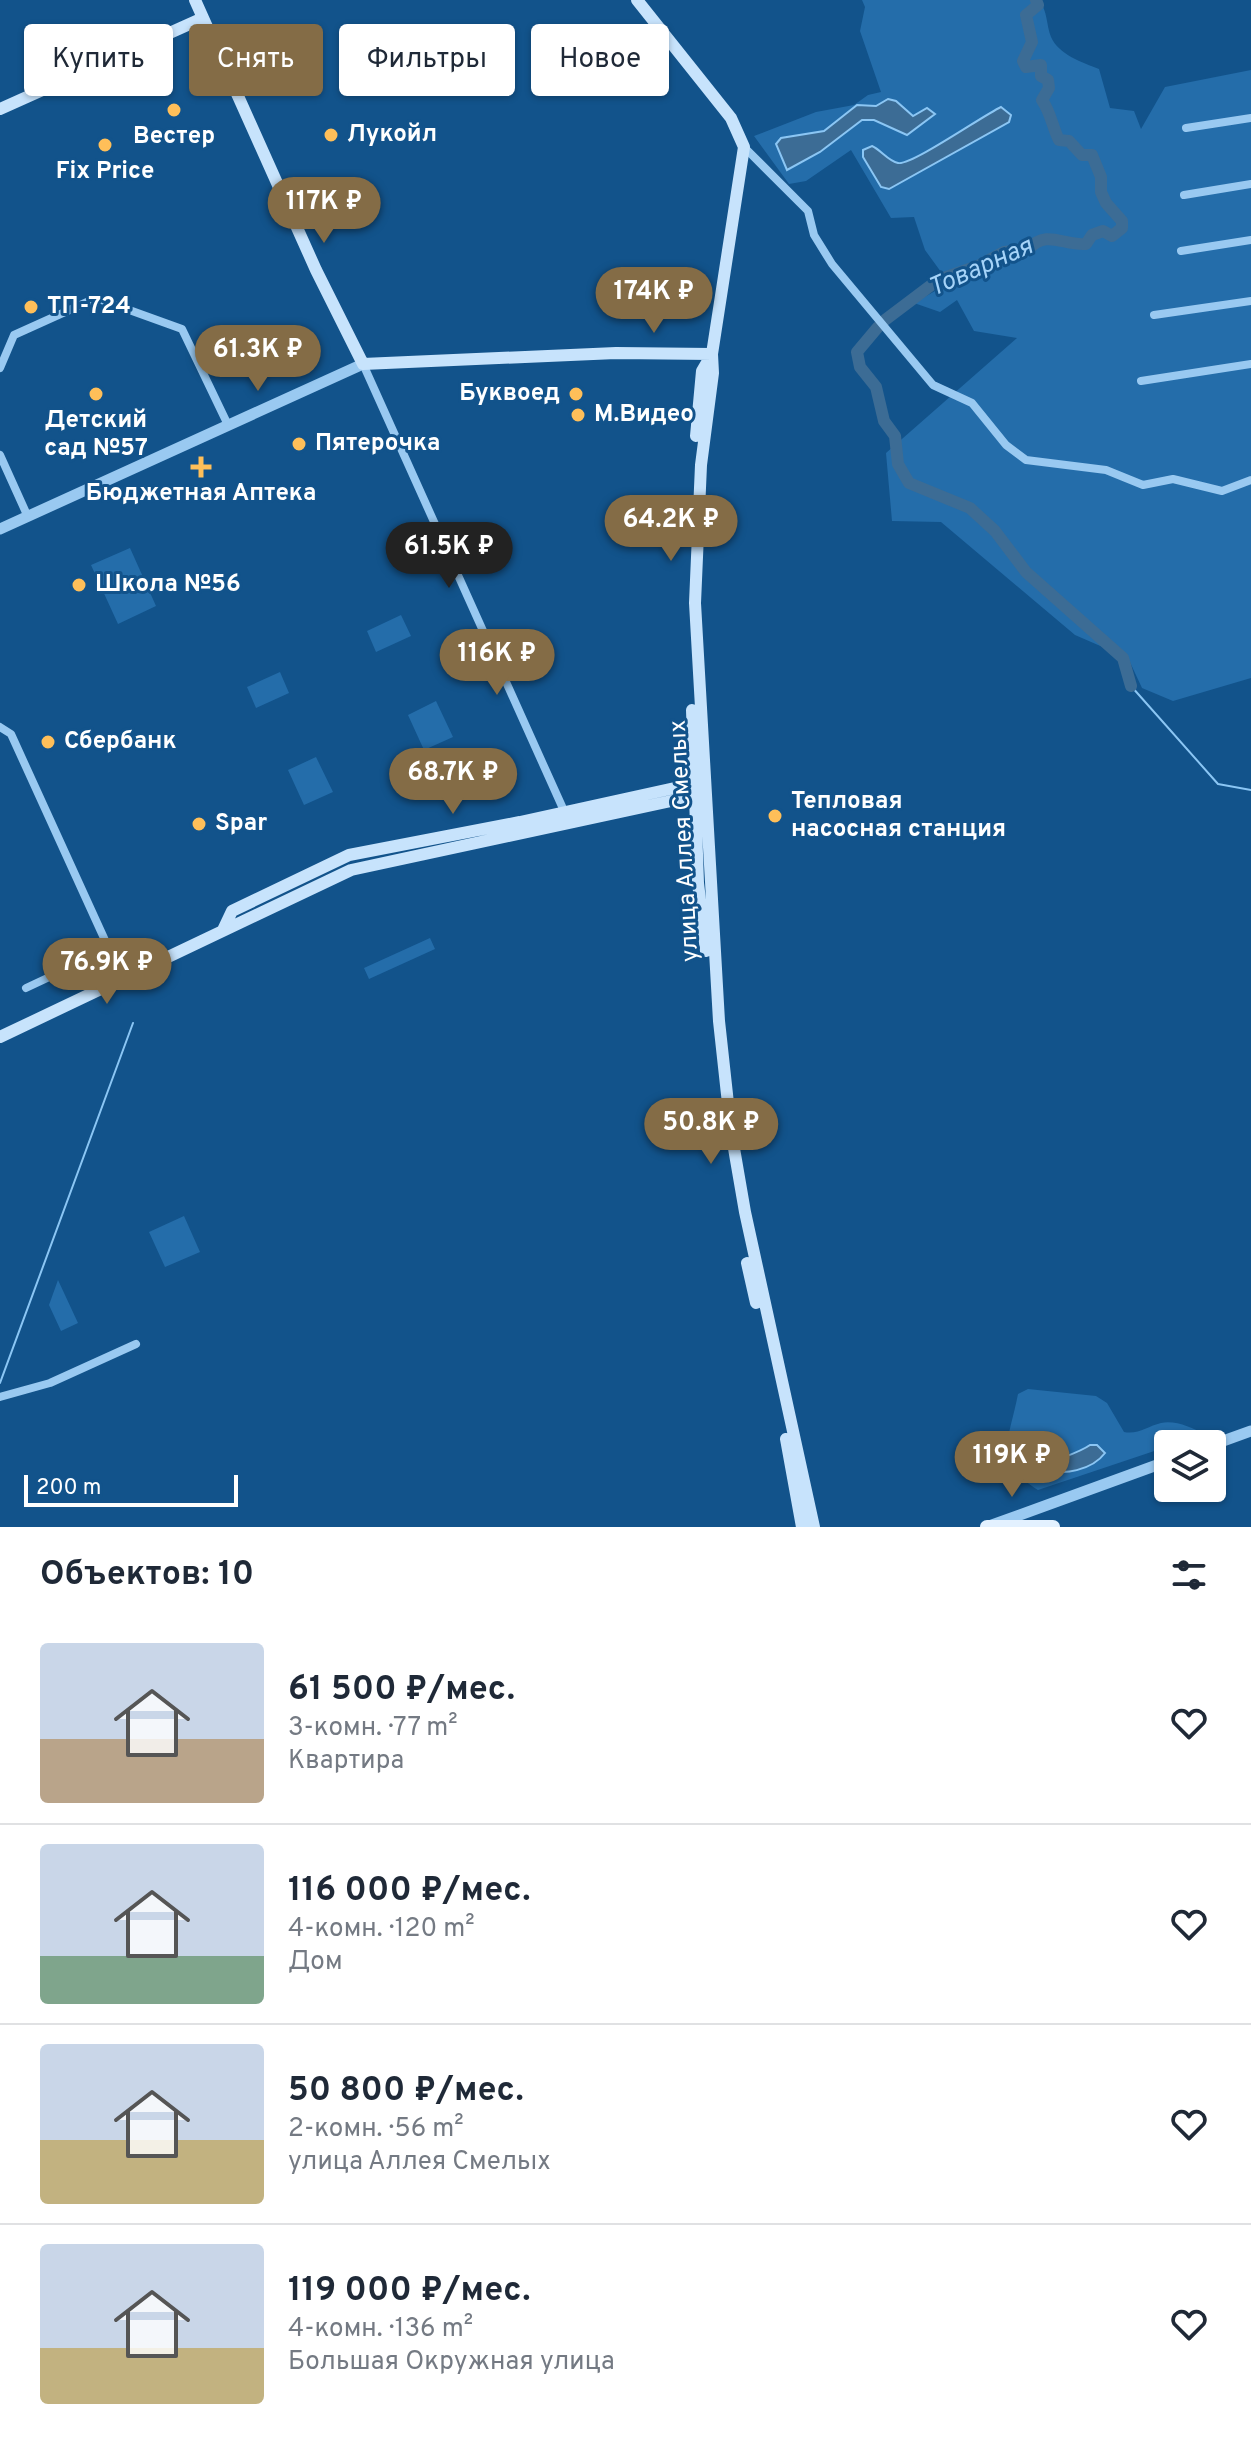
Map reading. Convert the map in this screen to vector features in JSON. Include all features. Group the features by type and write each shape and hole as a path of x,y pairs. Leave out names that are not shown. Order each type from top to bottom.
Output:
{"main road":[{"path":"195,0 316,270 363,364 616,353 712,354"},
{"path":"637,0 731,118 744,147"},
{"path":"0,109 203,18"},
{"name":"улица Аллея Смелых","path":"744,147 712,354 713,373 701,465 696,569 700,788 731,1131 745,1212 814,1527"},
{"path":"521,828 565,813 700,788"},
{"path":"0,1037 223,930 235,917 349,855 521,828 700,788"},
{"path":"700,788 698,883 722,1125 802,1527"},
{"path":"987,1527 1052,1527"}],"street":[{"path":"1186,128 1251,118"},
{"path":"744,147 808,211 814,235 832,264 933,385 972,403 1006,445 1026,460 1106,470 1143,485 1173,479 1222,491 1249,480"},
{"path":"1184,195 1251,184"},
{"path":"1181,251 1251,240"},
{"path":"0,368 14,335 96,298 182,329 228,425"},
{"path":"1154,315 1251,301"},
{"path":"0,528 363,364 565,813"},
{"path":"1141,381 1251,364"},
{"path":"0,455 28,517"},
{"path":"0,727 11,734 123,979"},
{"path":"26,988 109,949"},
{"path":"1,1397 50,1383 136,1344"},
{"path":"1226,1440 1251,1431"},
{"path":"987,1527 1154,1466"},
{"path":"1049,1504 1041,1515 1052,1527"}],"shaded area":[{"path":"862,0 1039,0 1054,43 1072,57 1099,69 1110,108 1134,111 1141,129 1165,87 1251,70 1251,678 1173,701 1142,688 1128,658 1075,635 941,522 892,521 886,453 1017,338 974,331 957,300 940,312 914,303 949,283 925,250 914,217 891,218 851,150 806,181 789,184 754,136 816,112 854,105 868,95 881,92 860,31 865,7"},
{"path":"888,99 896,101 913,116 927,108 935,114 907,135 874,120 862,120 820,152 787,170 776,144 781,138 824,131 857,105 876,106"},
{"path":"1001,107 1011,115 1009,122 889,189 881,187 863,157 863,150 872,146 894,162 905,162"},
{"path":"130,548 156,606 118,624 91,565"},
{"path":"401,615 411,636 376,652 367,631"},
{"path":"280,672 289,693 256,708 247,687"},
{"path":"436,701 453,737 424,750 408,715"},
{"path":"316,757 333,792 304,805 288,770"},
{"path":"430,938 435,949 369,979 364,968"},
{"path":"184,1216 200,1252 165,1267 149,1232"},
{"path":"58,1280 78,1323 61,1331 49,1305"},
{"path":"1028,1389 1096,1396 1107,1403 1124,1432 1167,1422 1196,1430 1154,1430 1154,1451 1038,1490 1014,1469 1009,1459 1008,1437 1018,1394"},
{"path":"1090,1445 1097,1445 1105,1453 1085,1467 1059,1472 1044,1467 1078,1452"}],"waterway":[{"name":"Товарная","path":"885,320 938,280 978,266 1004,252 1029,249 1035,243 1049,239 1086,244 1092,235 1103,231 1112,236 1122,228 1122,221 1106,203 1101,192 1101,177 1092,155 1082,155 1069,141 1059,140 1042,100 1049,88 1048,80 1041,76 1041,65 1026,67 1023,61 1032,42 1026,15 1038,5 1036,0"},
{"name":"Товарная","path":"878,327 857,352 860,367 876,387 884,421 895,436 898,464 909,483 970,508 995,531 1026,572 1123,658 1131,686"},
{"path":"1131,686 1218,784 1251,790"},
{"path":"0,1383 133,1023"}],"place":[{"name":"Вестер","path":"174,110"},
{"name":"Лукойл","path":"331,135"},
{"name":"Fix Price","path":"105,145"},
{"name":"ТП-724","path":"31,307"},
{"name":"Детский сад №57","path":"96,394"},
{"name":"Буквоед","path":"576,394"},
{"name":"M.Видео","path":"578,415"},
{"name":"Пятерочка","path":"299,444"},
{"name":"Бюджетная Аптека","path":"201,467"},
{"name":"Школа №56","path":"79,585"},
{"name":"Сбербанк","path":"48,742"},
{"name":"Тепловая насосная станция","path":"775,816"},
{"name":"Spar","path":"199,824"}]}
